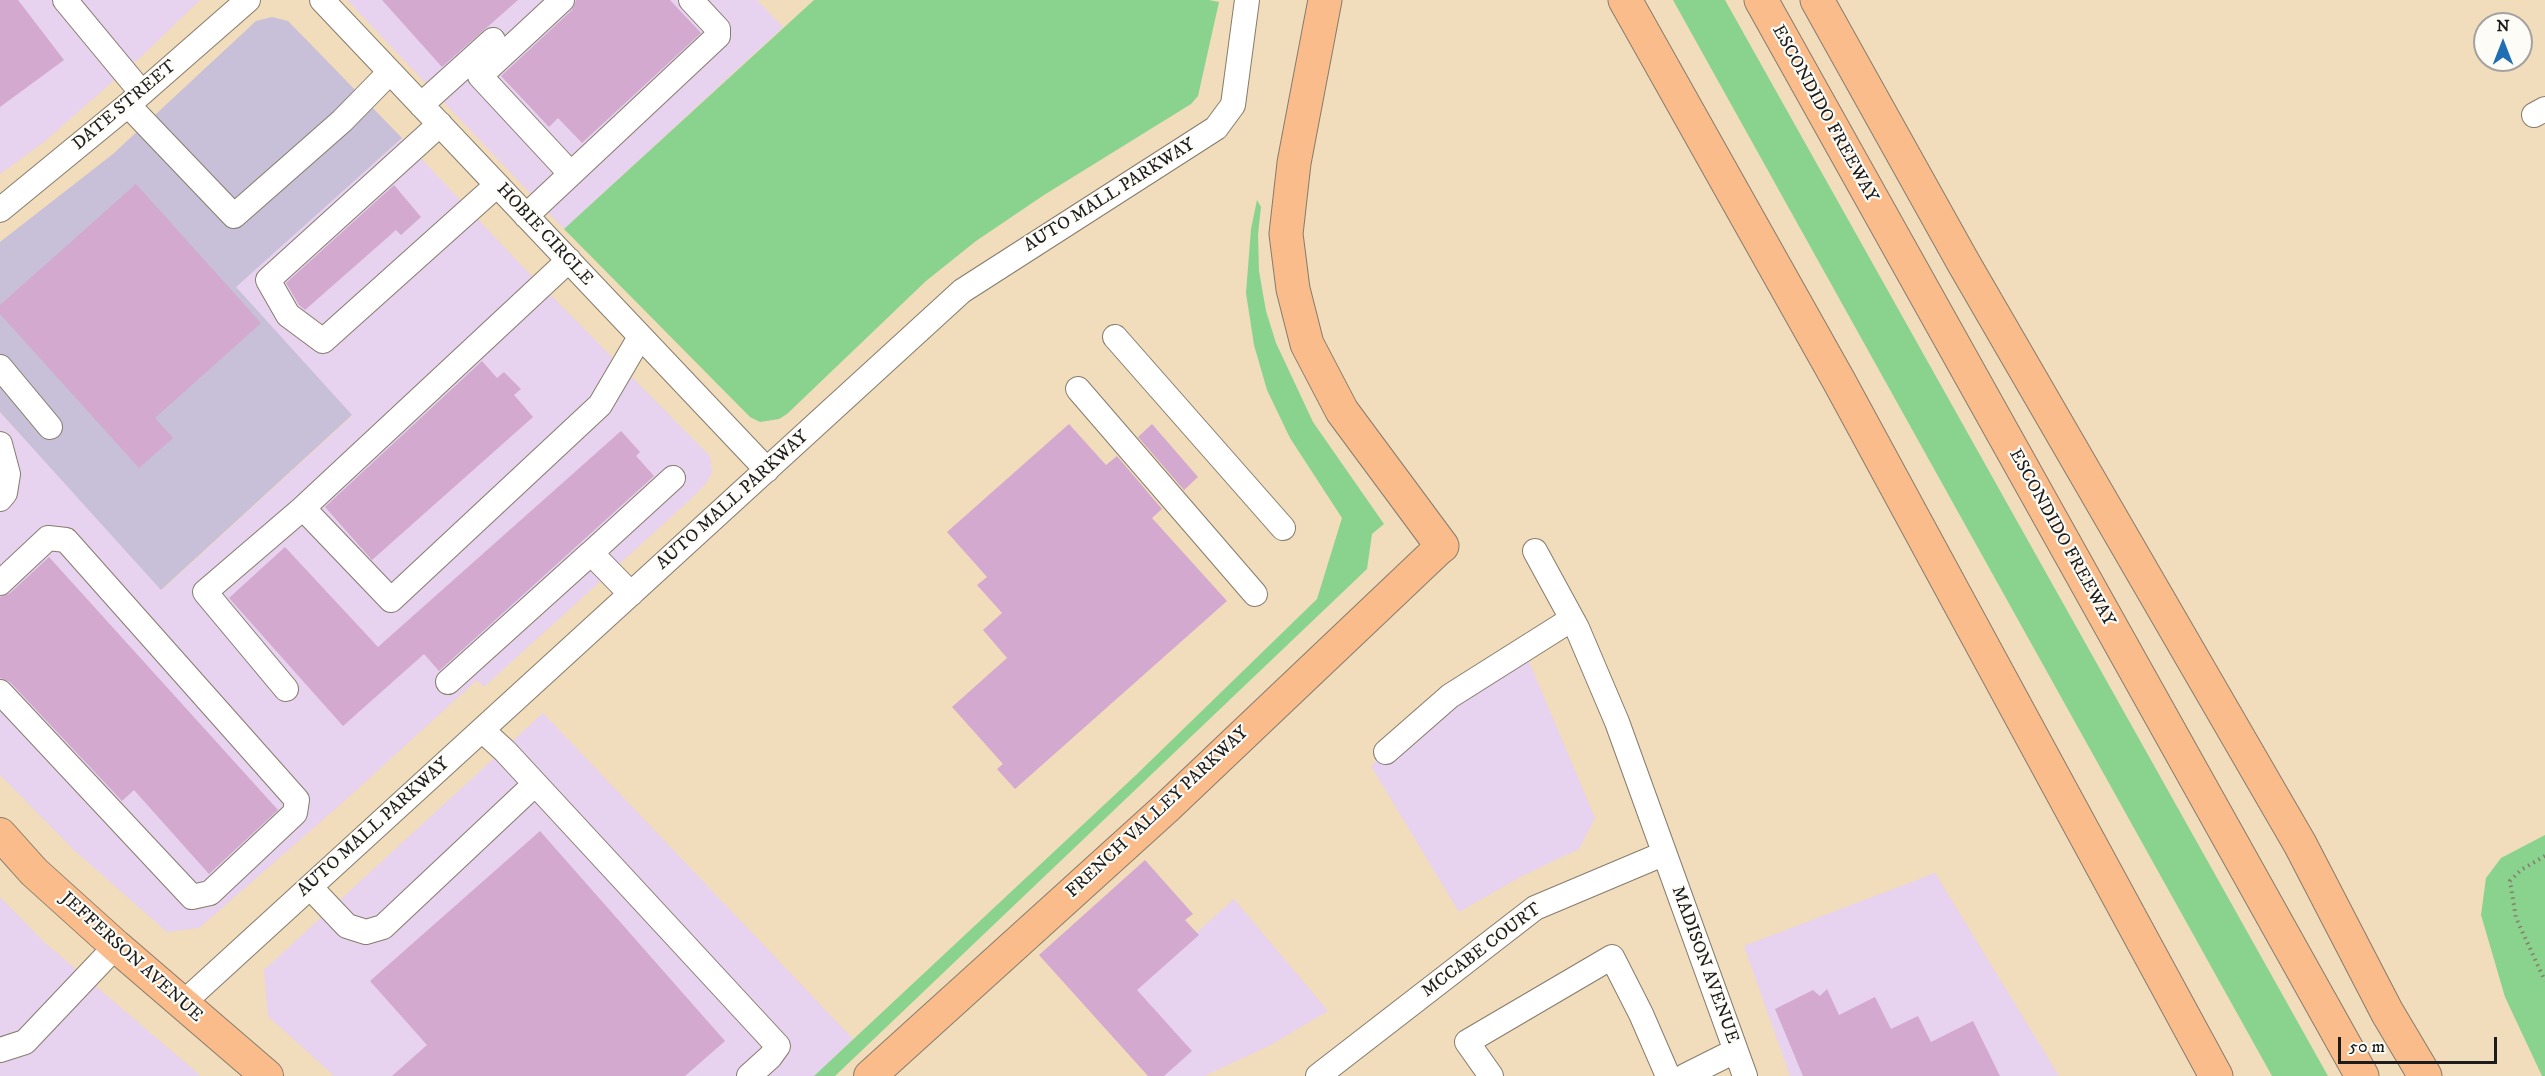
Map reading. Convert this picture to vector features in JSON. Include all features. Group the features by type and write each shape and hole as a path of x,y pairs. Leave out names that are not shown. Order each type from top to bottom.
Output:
{"highway":[{"path":"1325,0 1293,175 1286,234 1293,289 1307,344 1342,411 1442,546"},
{"path":"1625,0 1839,381 2216,1076"},
{"name":"ESCONDIDO FREEWAY","path":"1761,0 2362,1076"},
{"path":"1817,0 1963,262 2300,844 2387,1012 2425,1076"}],"main road":[{"name":"FRENCH VALLEY PARKWAY","path":"870,1076 1166,808 1442,546"},
{"name":"JEFFERSON AVENUE","path":"0,834 34,872 182,1004 267,1076"}],"street":[{"path":"65,0 135,99 234,216 342,121 390,72"},
{"name":"DATE STREET","path":"0,210 135,99 248,0"},
{"name":"HOBIE CIRCLE","path":"322,0 767,470"},
{"path":"421,105 473,73 538,0"},
{"path":"473,73 482,72 562,0"},
{"path":"526,216 718,36 718,29 691,0"},
{"name":"AUTO MALL PARKWAY","path":"182,1004 962,291 1216,128 1233,105 1247,0"},
{"path":"473,73 571,174"},
{"path":"440,124 268,280 288,315 323,341 497,185"},
{"path":"286,689 205,592 303,508 569,261"},
{"path":"303,508 391,600 600,405 640,337"},
{"path":"1115,337 1283,528"},
{"path":"0,368 50,427"},
{"path":"1078,389 1255,594"},
{"path":"0,444 8,474 5,493 0,499"},
{"path":"448,682 673,478"},
{"path":"0,583 48,538 66,540 297,800 295,813 210,893 192,897 0,692"},
{"name":"MADISON AVENUE","path":"1535,551 1572,619 1617,722 1745,1076"},
{"path":"591,553 631,594"},
{"path":"1386,752 1450,696 1572,619"},
{"path":"482,730 778,1046 770,1057 749,1076"},
{"path":"310,887 347,926 366,932 383,927 535,784"},
{"name":"MCCABE COURT","path":"1318,1076 1535,908 1663,854"},
{"path":"0,1050 26,1042 116,946"},
{"path":"1491,1076 1467,1042 1612,957 1641,1014 1668,1076"},
{"path":"1685,1076 1736,1051"}],"path":[{"path":"2545,856 2521,870 2510,881 2516,918 2545,981"}],"shaded area":[{"path":"0,0 200,0 144,54 44,142 0,174"},
{"path":"347,0 757,0 783,27 564,229"},
{"path":"272,17 288,21 402,138 236,287 352,415 161,590 0,412 0,242 113,154 256,21"},
{"path":"402,138 520,264 710,456 712,472 707,482 692,498 484,687 477,680 350,796 199,928 167,932 76,852 0,775 0,412 162,590 352,416 235,287"},
{"path":"1525,652 1595,818 1579,849 1522,876 1459,912 1371,766 1419,721"},
{"path":"543,713 853,1039 814,1076 334,1076 268,1016 264,970"},
{"path":"1935,873 2059,1076 1790,1076 1744,946"},
{"path":"0,897 44,942 201,1076 0,1076"},
{"path":"1234,899 1328,1011 1269,1046 1204,1076 1152,1076 1099,1020"}],"green space":[{"path":"814,0 1209,0 1219,2 1198,96 1191,104 1044,195 976,241 926,281 787,414 779,419 760,422 750,417 564,229"},
{"path":"1673,0 1725,0 2328,1076 2272,1076"},
{"path":"1257,200 1261,207 1258,234 1259,271 1266,311 1276,343 1313,422 1384,524 1372,534 1367,569 835,1076 814,1076 1136,775 1317,599 1342,518 1290,438 1267,390 1254,345 1246,293 1251,229"},
{"path":"2545,835 2545,1076 2542,1076 2505,997 2481,915 2486,878 2501,858"}],"building":[{"path":"0,0 18,0 64,60 0,107"},
{"path":"382,0 518,0 442,67"},
{"path":"576,0 670,0 701,33 582,143 558,118 549,127 501,76 572,10"},
{"path":"136,184 261,323 155,418 173,438 139,468 0,314 0,305"},
{"path":"394,185 421,217 401,235 396,230 305,310 299,305 286,283"},
{"path":"482,361 497,378 504,372 521,389 514,395 533,417 372,560 325,507"},
{"path":"1069,424 1106,465 1117,456 1162,509 1152,518 1227,601 1015,789 997,769 1003,764 952,707 1007,658 983,630 1002,613 977,585 987,577 947,532"},
{"path":"1152,424 1198,477 1184,490 1138,437"},
{"path":"621,431 640,452 636,456 654,476 439,671 424,654 343,726 229,598 285,547 378,647"},
{"path":"49,557 278,810 209,874 134,790 122,801 10,682 0,678 0,597 10,593"},
{"path":"540,831 725,1041 685,1076 392,1076 427,1045 370,981"},
{"path":"1145,860 1193,914 1185,920 1199,935 1137,990 1192,1051 1164,1076 1148,1076 1039,955"},
{"path":"1827,989 1839,1015 1875,997 1891,1029 1918,1016 1931,1042 1973,1021 2000,1076 1803,1076 1775,1009 1813,990 1820,996"}]}
